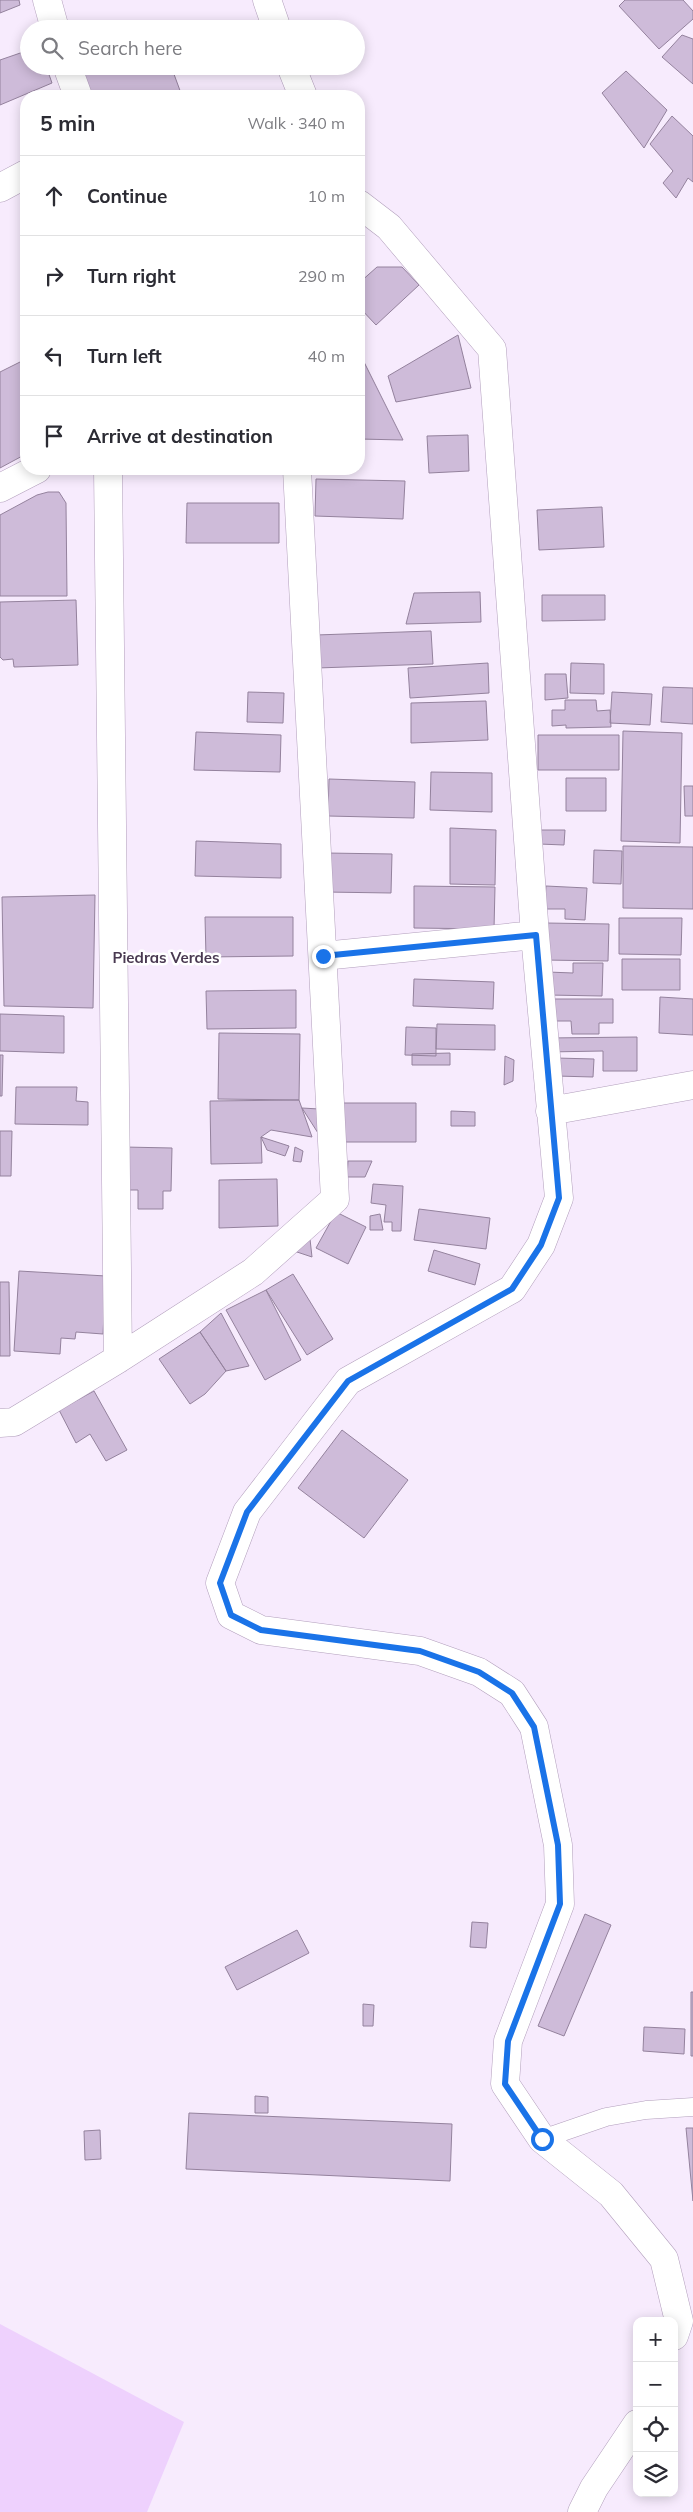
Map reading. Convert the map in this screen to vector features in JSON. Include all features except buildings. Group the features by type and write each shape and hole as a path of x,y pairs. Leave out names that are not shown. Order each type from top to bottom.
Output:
{"street":[{"path":"48,0 53,20"},
{"path":"267,0 274,20"},
{"path":"70,75 76,90"},
{"path":"295,75 301,90"},
{"path":"0,188 20,177"},
{"path":"365,209 389,227 492,349 536,935 559,1198 541,1245 512,1289 348,1381 247,1512 220,1583 231,1615 261,1630 420,1651 479,1672 512,1693 534,1727 558,1845 560,1904 508,2041 505,2084 542,2139 611,2194 664,2259 679,2320 678,2323"},
{"path":"0,488 25,475"},
{"path":"108,475 118,1360"},
{"path":"0,1422 14,1422 118,1360 253,1272 335,1199 297,475"},
{"path":"323,956 536,935"},
{"path":"550,1111 693,1085"},
{"path":"582,2512 594,2488 633,2430"}],"lane":[{"path":"542,2139 606,2117 646,2110 693,2107"}],"shaded area":[{"path":"0,2324 184,2422 147,2512 0,2512"}],"district":[{"name":"Piedras Verdes","path":"166,957"}],"route":[{"path":"323,956 536,935 559,1198 541,1245 512,1289 348,1381 247,1512 220,1583 231,1615 261,1630 420,1651 479,1672 512,1693 534,1727 558,1845 560,1904 524,1994 508,2041 505,2084 542,2139"}]}
